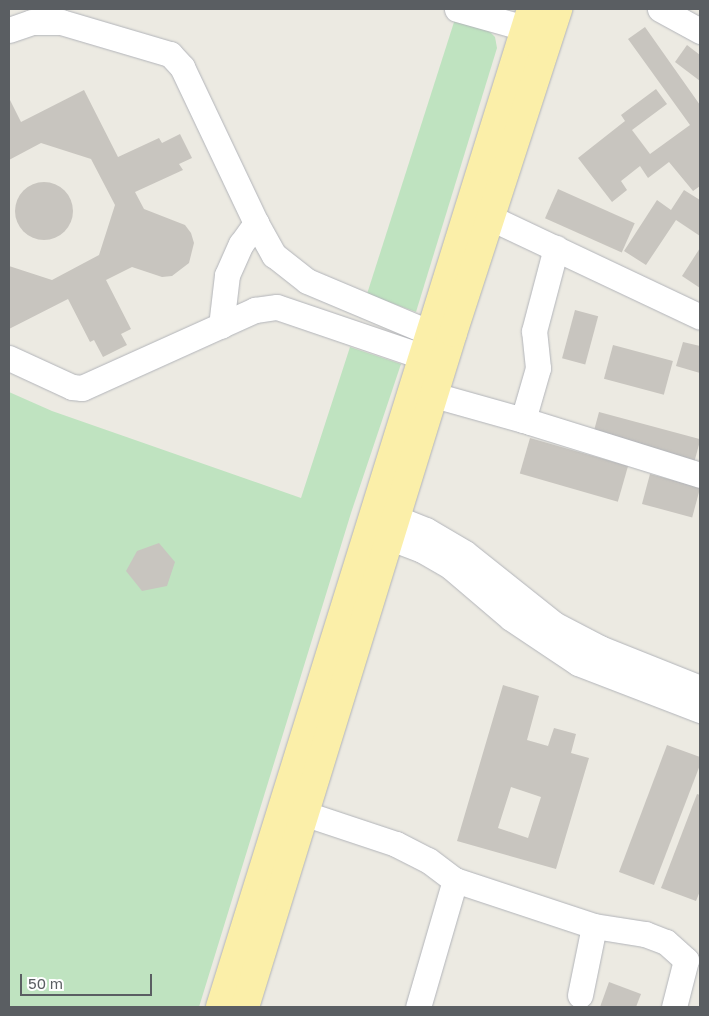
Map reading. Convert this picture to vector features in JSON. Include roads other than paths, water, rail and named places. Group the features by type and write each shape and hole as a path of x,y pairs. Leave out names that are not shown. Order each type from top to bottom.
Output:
{"main road":[{"path":"245,1007 306,814 383,524 427,345 558,9"},
{"path":"220,1007 383,524 434,395 528,18"}],"street":[{"path":"458,9 528,18"},
{"path":"660,9 700,30"},
{"path":"9,30 32,22 61,22 170,54 182,67 256,223 274,255 307,281 427,345"},
{"path":"480,213 700,316"},
{"path":"221,326 227,275 240,244 256,223"},
{"path":"522,420 538,368 534,331 556,248"},
{"path":"9,358 72,387 82,388 255,310 277,307 427,345"},
{"path":"434,395 700,475"},
{"path":"383,524 426,530 465,553 554,624 600,648 700,688"},
{"path":"383,524 451,567 511,618 578,663 700,710"},
{"path":"306,814 396,844 428,860 454,880 594,926 646,934 666,942 686,960 674,1007"},
{"path":"418,1007 454,880"},
{"path":"580,995 594,926"}]}
